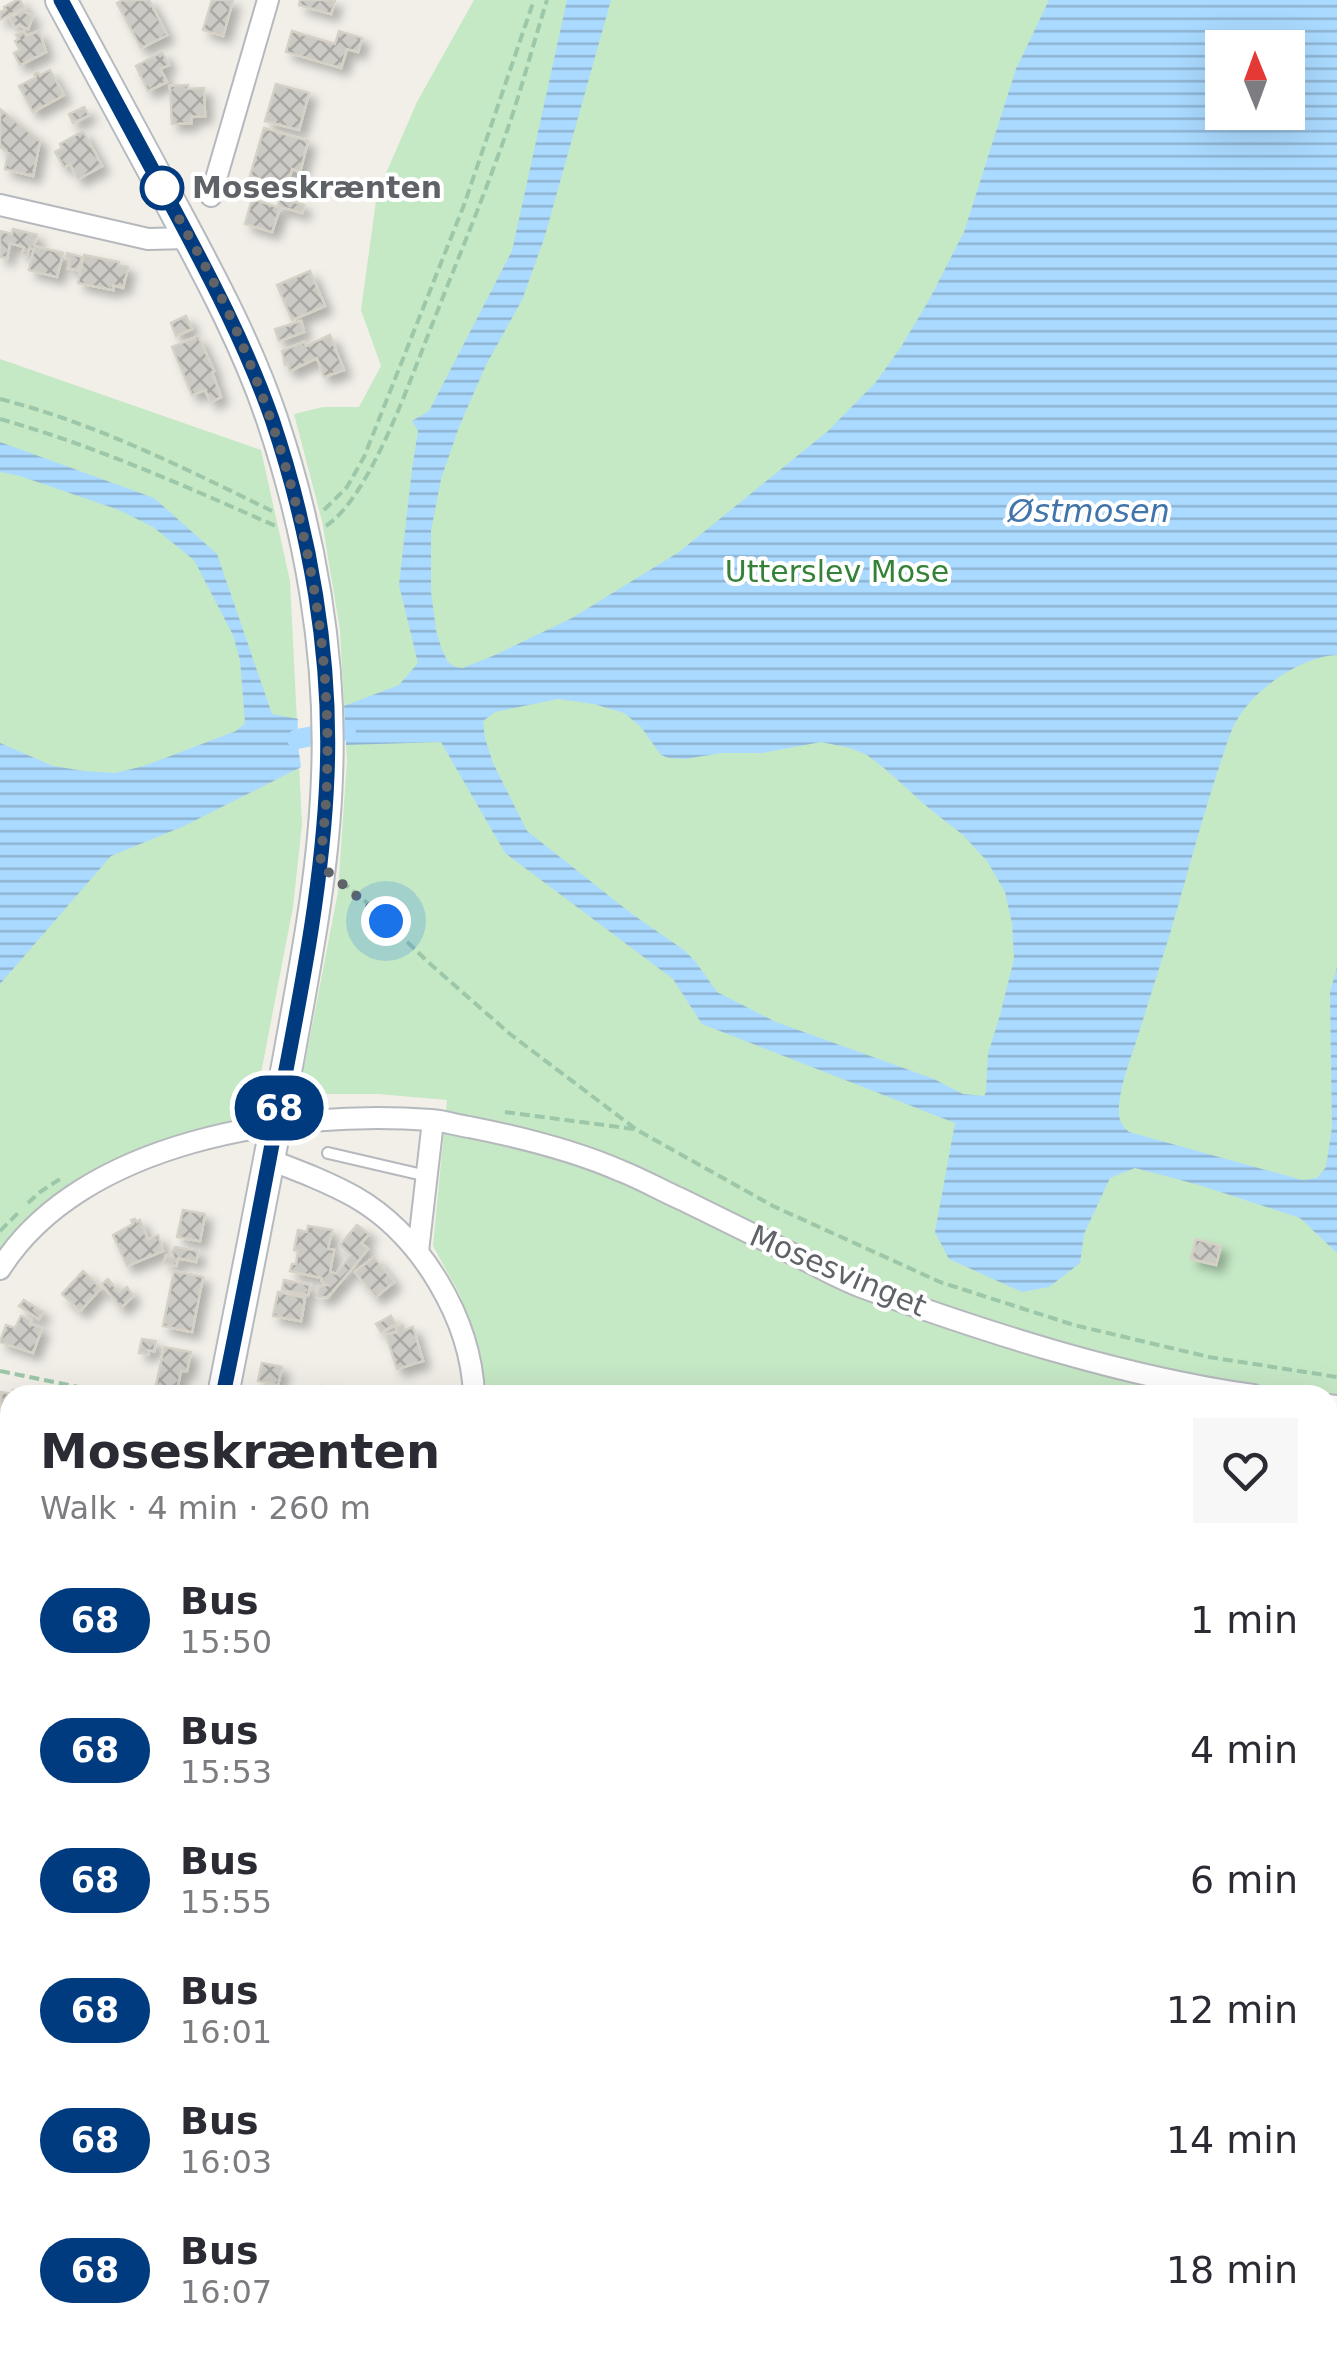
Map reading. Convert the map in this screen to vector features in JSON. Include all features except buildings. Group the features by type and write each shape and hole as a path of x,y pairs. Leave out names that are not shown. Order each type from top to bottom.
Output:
{"street":[{"path":"61,0 229,314 290,477 306,540 318,616 326,694 328,774 312,932 225,1385"},
{"path":"211,196 268,0"},
{"path":"0,205 148,238 189,238"},
{"path":"418,1250 433,1120"},
{"name":"Mosesvinget","path":"0,1269 37,1223 81,1189 183,1145 277,1125 433,1120 550,1146 622,1170 862,1288 988,1330 1138,1372 1203,1385"},
{"path":"270,1160 357,1198 418,1250 462,1335 473,1385"}],"lane":[{"path":"328,1154 426,1176"}],"path":[{"path":"306,540 325,510 347,487 364,457 457,223 534,0"},
{"path":"306,540 341,516 370,470 405,394 510,122 547,0"},
{"path":"0,398 98,431 274,512"},
{"path":"0,419 56,435 160,476 306,540"},
{"path":"320,865 365,901 510,1034 637,1130 774,1206 940,1282 1074,1325 1209,1357 1337,1377"},
{"path":"0,1371 68,1385"}],"green space":[{"name":"Utterslev Mose","path":"474,0 1337,0 1337,1385 483,1385 477,1348 460,1295 433,1246 447,1100 378,1094 299,1094 338,892 347,761 340,630 322,521 294,414 323,407 359,407 381,366 361,310 377,194 417,102"},
{"path":"0,359 261,450 290,581 302,824 293,907 253,1115 171,1137 100,1168 54,1196 0,1251"}],"water":[{"name":"Østmosen","path":"567,0 611,0 544,239 522,300 486,365 459,427 441,479 431,531 431,592 436,630 448,662 455,667 463,668 495,655 572,618 679,552 828,431 876,382 929,300 964,232 1016,69 1049,0 1337,0 1337,655 1297,666 1272,682 1250,702 1235,724 1126,1072 1119,1110 1120,1120 1129,1132 1302,1180 1317,1178 1326,1167 1332,1127 1330,992 1337,967 1337,1253 1300,1218 1135,1168 1110,1178 1084,1234 1080,1263 1049,1287 1022,1292 949,1259 935,1232 955,1123 702,1024 673,979 505,853 441,742 346,745 344,706 399,685 418,663 399,585 418,431 412,421 429,411 512,251","holes":["558,699 624,713 641,727 661,755 669,758 762,753 821,742 850,748 884,768 963,835 987,861 1005,892 1012,923 1014,959 988,1054 984,1096 963,1094 934,1079 776,1022 717,992 684,950 527,831 493,763 483,721 495,712"]},
{"path":"0,442 154,498 217,554 272,714 298,719 301,767 184,826 111,856 0,984 0,743 53,766 115,773 236,731 245,723 240,660 233,635 194,560 153,527 119,510 0,472"}],"waterway":[{"path":"297,739 346,730"}],"bus line":[{"name":"68","path":"61,0 229,314 290,477 306,540 318,616 326,694 328,774 312,932 225,1385"}],"place":[{"name":"Moseskrænten","path":"162,188"}],"route":[{"path":"162,188 229,314 257,382 290,477 306,540 326,694 328,774 320,865 386,921"}]}
